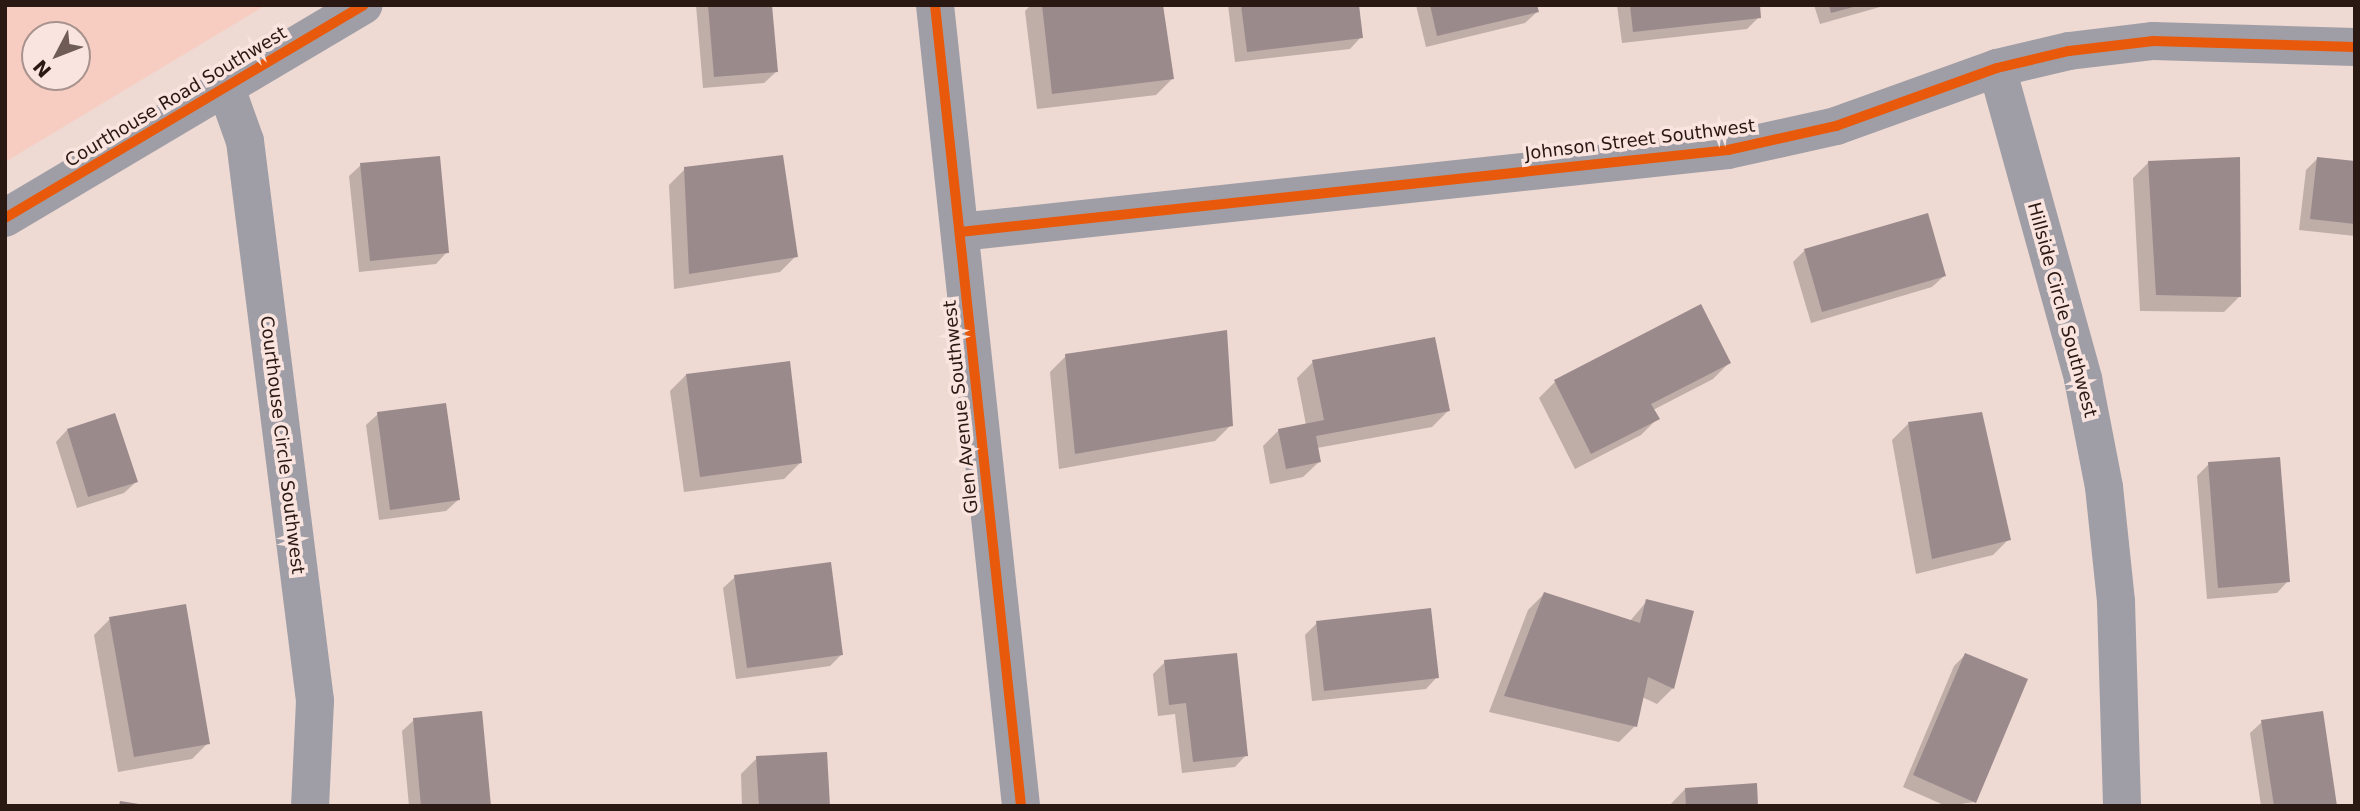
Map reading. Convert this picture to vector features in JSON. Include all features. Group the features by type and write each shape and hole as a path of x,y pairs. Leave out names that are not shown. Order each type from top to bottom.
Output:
{"street":[{"name":"Courthouse Road Southwest","path":"5,218 364,5"},
{"name":"Glen Avenue Southwest","path":"935,5 1021,806"},
{"name":"Johnson Street Southwest","path":"960,232 1728,150 1836,126 1997,68 2069,51 2153,41 2355,47"},
{"name":"Hillside Circle Southwest","path":"1997,68 2084,379 2104,487 2116,602 2122,806"},
{"name":"Courthouse Circle Southwest","path":"226,88 245,141 315,701 310,806"}],"shaded area":[{"path":"5,5 266,5 5,162"}],"building":[{"path":"708,5 772,5 778,72 714,77"},
{"path":"1042,5 1163,5 1174,79 1052,94"},
{"path":"1241,5 1359,5 1363,38 1247,52"},
{"path":"1430,5 1537,5 1539,12 1437,36"},
{"path":"1630,5 1760,5 1761,18 1633,32"},
{"path":"1829,5 1857,5 1857,6 1831,13"},
{"path":"783,155 798,257 689,274 684,167"},
{"path":"440,156 449,253 370,261 360,163"},
{"path":"2240,157 2241,297 2156,295 2148,161"},
{"path":"2317,157 2355,161 2355,224 2310,219"},
{"path":"1928,213 1946,276 1822,312 1804,249"},
{"path":"1701,304 1731,363 1651,404 1660,419 1591,454 1554,380"},
{"path":"1227,330 1233,426 1075,454 1065,354"},
{"path":"1435,337 1450,411 1316,436 1321,462 1286,469 1278,429 1324,420 1312,360"},
{"path":"790,361 802,463 700,477 686,374"},
{"path":"446,403 460,500 390,510 377,412"},
{"path":"1982,412 2011,540 1932,559 1908,422"},
{"path":"115,413 138,482 88,497 67,429"},
{"path":"2280,457 2290,582 2218,588 2208,462"},
{"path":"831,562 843,655 747,668 734,575"},
{"path":"1544,592 1640,623 1646,599 1694,611 1674,689 1648,677 1637,727 1504,696"},
{"path":"186,604 210,744 134,757 109,617"},
{"path":"1431,608 1439,678 1324,691 1316,621"},
{"path":"1237,653 1248,756 1193,762 1186,703 1169,705 1164,660"},
{"path":"1965,653 2028,679 1976,803 1913,775"},
{"path":"482,711 491,806 421,806 413,718"},
{"path":"2323,711 2337,806 2274,806 2261,720"},
{"path":"827,752 830,806 759,806 756,756"},
{"path":"1757,783 1758,806 1686,806 1685,788"},
{"path":"120,801 139,804 139,806 119,806"}],"cycle path":[{"path":"5,218 364,5"},
{"path":"935,5 1021,806"},
{"path":"960,232 1728,150 1836,126 1997,68 2069,51 2153,41 2355,47"}]}
